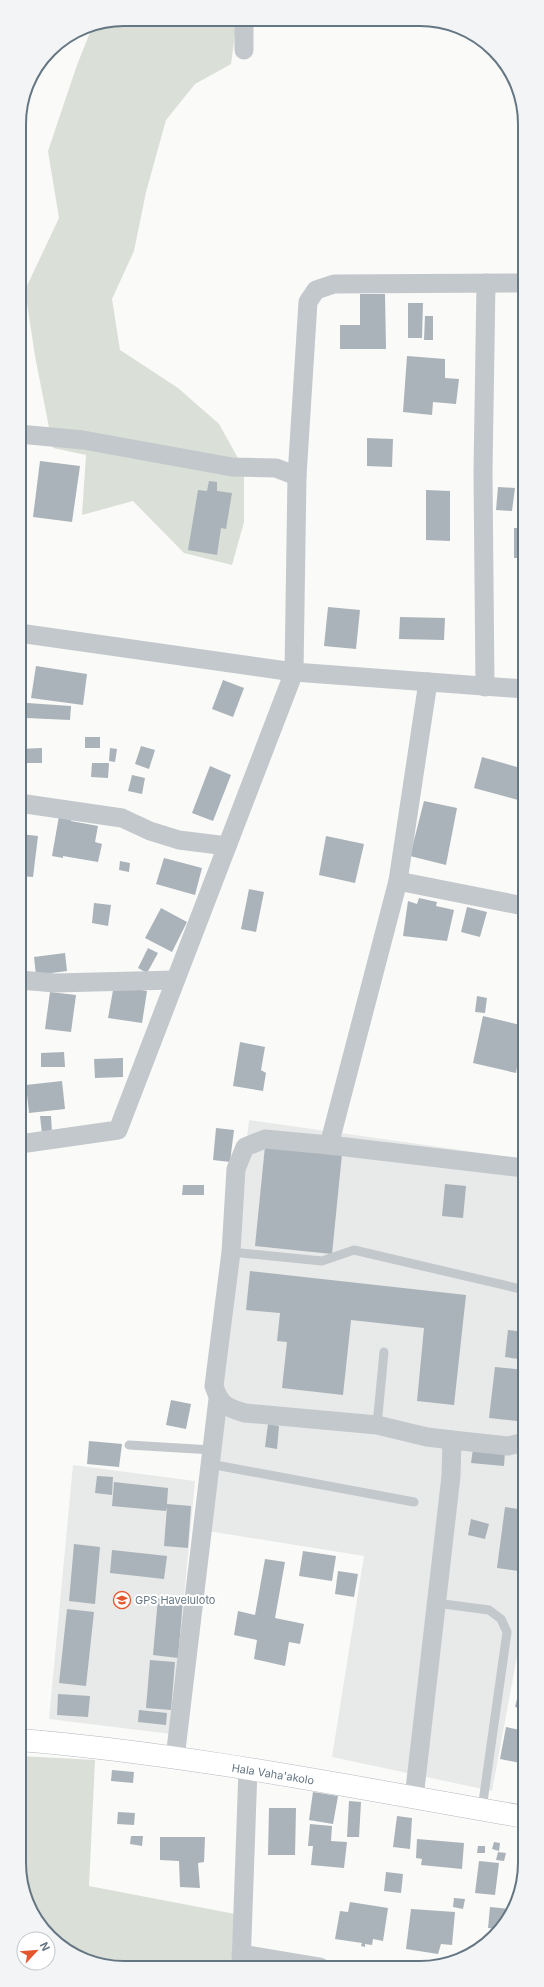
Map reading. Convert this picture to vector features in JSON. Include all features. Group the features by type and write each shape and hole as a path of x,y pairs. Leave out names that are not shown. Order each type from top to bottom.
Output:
{"main road":[{"name":"Hala Vaha'akolo","path":"26,1740 98,1746 248,1769 518,1816"}],"street":[{"path":"244,26 244,50"},
{"path":"485,687 483,472 486,283"},
{"path":"26,1143 118,1130 294,672 297,476 308,302 316,290 334,284 518,284"},
{"path":"26,435 83,440 232,467 276,468 297,476"},
{"path":"26,634 294,672 518,689"},
{"path":"329,1145 398,881 428,682"},
{"path":"26,804 122,818 150,831 179,840 227,846"},
{"path":"398,881 518,905"},
{"path":"26,981 55,983 175,980"},
{"path":"175,1758 218,1399 214,1386 230,1252 236,1169 245,1147 265,1139 518,1167"},
{"path":"218,1399 230,1409 245,1413 377,1424 427,1437 508,1446 518,1444"},
{"path":"414,1798 451,1476 452,1440"},
{"path":"248,1769 241,1960 252,1961"}],"lane":[{"path":"230,1252 322,1261 354,1250 518,1289"},
{"path":"377,1424 384,1352"},
{"path":"130,1445 211,1457 414,1502"},
{"path":"436,1603 489,1610 501,1619 507,1632 482,1809"}],"shaded area":[{"path":"118,26 236,26 231,64 195,84 166,120 146,192 134,251 112,299 120,350 178,388 219,424 244,469 244,522 232,565 184,553 133,501 82,515 86,455 53,448 35,356 26,288 59,218 48,151 77,65 90,32 105,28"},
{"path":"249,1120 518,1158 518,1651 492,1791 332,1757 364,1556 208,1531 215,1432"},
{"name":"GPS Haveluloto","path":"73,1465 195,1481 171,1734 49,1719"},
{"path":"26,1756 95,1760 89,1886 235,1914 233,1961 118,1961 93,1956 64,1941 56,1933 56,1931 54,1931 46,1923 36,1906 28,1882 26,1863"}],"building":[{"path":"360,294 385,294 386,349 340,349 340,325 360,325"},
{"path":"408,303 423,303 422,338 408,338"},
{"path":"425,316 433,316 433,340 424,340"},
{"path":"407,356 445,359 445,378 459,379 456,404 433,402 432,415 403,412"},
{"path":"367,438 393,439 392,467 367,466"},
{"path":"40,461 80,466 72,522 33,517"},
{"path":"209,481 217,482 217,491 232,493 226,529 221,528 217,555 188,550 198,490 207,491"},
{"path":"498,487 515,488 512,511 496,510"},
{"path":"426,490 450,491 450,541 426,540"},
{"path":"514,528 518,528 518,558 514,558"},
{"path":"328,607 360,610 356,649 324,646"},
{"path":"400,617 445,618 444,640 399,639"},
{"path":"36,666 87,674 83,705 31,698"},
{"path":"223,680 244,688 233,717 212,709"},
{"path":"27,703 71,706 70,720 26,718"},
{"path":"85,737 100,737 100,748 85,748"},
{"path":"141,746 155,750 149,769 135,764"},
{"path":"42,748 42,763 26,763 26,749"},
{"path":"110,748 117,749 115,762 109,761"},
{"path":"482,757 518,767 518,800 474,788"},
{"path":"92,763 109,763 108,778 91,777"},
{"path":"210,766 231,775 213,821 192,813"},
{"path":"132,775 145,778 142,794 128,791"},
{"path":"424,801 457,808 446,865 410,856"},
{"path":"59,816 71,818 71,821 98,826 95,842 102,844 98,862 63,856 63,858 52,856"},
{"path":"26,835 38,836 33,877 26,876"},
{"path":"326,836 364,844 355,883 319,875"},
{"path":"164,858 202,868 195,895 156,884"},
{"path":"120,861 130,863 129,872 119,870"},
{"path":"249,889 264,892 256,932 241,929"},
{"path":"419,898 437,902 436,906 454,910 447,941 403,936 408,901 417,904"},
{"path":"94,903 111,905 108,926 92,923"},
{"path":"467,907 487,912 480,937 461,932"},
{"path":"161,908 187,922 172,952 145,938"},
{"path":"148,948 158,953 147,973 138,968"},
{"path":"65,953 67,971 36,975 34,957"},
{"path":"114,985 147,991 142,1023 108,1018"},
{"path":"50,992 76,995 71,1032 45,1029"},
{"path":"477,996 487,998 485,1013 475,1012"},
{"path":"483,1016 518,1025 518,1061 516,1073 473,1063"},
{"path":"240,1042 265,1047 261,1070 266,1073 263,1091 233,1086"},
{"path":"64,1052 65,1067 41,1067 41,1053"},
{"path":"123,1058 123,1077 95,1078 94,1059"},
{"path":"62,1081 65,1109 29,1113 26,1085"},
{"path":"40,1116 51,1116 52,1133 42,1134"},
{"path":"216,1128 234,1130 230,1162 213,1160"},
{"path":"265,1146 342,1154 332,1254 255,1246"},
{"path":"445,1184 466,1186 463,1218 442,1216"},
{"path":"183,1185 204,1185 204,1195 182,1195"},
{"path":"250,1271 466,1295 454,1405 417,1401 424,1328 351,1320 343,1395 282,1388 287,1342 277,1341 280,1313 246,1310"},
{"path":"508,1330 518,1331 518,1359 505,1357"},
{"path":"495,1367 518,1369 518,1421 489,1418"},
{"path":"171,1400 191,1404 186,1429 166,1425"},
{"path":"268,1424 279,1426 277,1449 265,1447"},
{"path":"89,1441 122,1444 119,1467 87,1464"},
{"path":"473,1449 505,1452 504,1466 471,1463"},
{"path":"97,1476 113,1477 112,1495 95,1493"},
{"path":"114,1482 168,1488 167,1504 191,1506 188,1548 164,1546 167,1507 166,1511 112,1506"},
{"path":"505,1507 518,1509 518,1571 497,1568"},
{"path":"471,1519 489,1524 485,1539 468,1535"},
{"path":"74,1544 100,1547 95,1604 69,1601"},
{"path":"112,1550 167,1556 164,1579 110,1573"},
{"path":"303,1551 336,1556 332,1581 299,1576"},
{"path":"265,1559 285,1562 275,1618 304,1624 300,1644 289,1642 285,1666 254,1659 257,1640 234,1635 238,1611 255,1615"},
{"path":"338,1571 358,1574 354,1597 335,1594"},
{"path":"158,1598 183,1600 178,1658 153,1655"},
{"path":"67,1609 94,1612 86,1686 59,1683"},
{"path":"150,1660 175,1662 171,1710 146,1708"},
{"path":"58,1694 90,1696 88,1717 57,1715"},
{"path":"517,1699 518,1699 518,1708 515,1707"},
{"path":"139,1710 167,1713 166,1725 138,1722"},
{"path":"506,1727 518,1730 518,1763 500,1759"},
{"path":"112,1770 134,1772 133,1783 111,1781"},
{"path":"313,1792 338,1796 333,1824 309,1820"},
{"path":"349,1801 361,1802 359,1837 347,1837"},
{"path":"269,1808 296,1808 295,1855 268,1855"},
{"path":"118,1812 135,1813 134,1825 117,1824"},
{"path":"397,1816 412,1818 410,1849 393,1847"},
{"path":"310,1824 332,1826 331,1841 347,1842 344,1868 311,1865 313,1846 308,1846"},
{"path":"131,1836 143,1836 142,1846 130,1844"},
{"path":"160,1837 205,1837 204,1862 198,1863 200,1888 180,1887 179,1861 160,1860"},
{"path":"417,1839 464,1843 462,1869 421,1865 422,1859 416,1858"},
{"path":"494,1842 500,1843 499,1851 492,1849"},
{"path":"478,1846 485,1846 485,1853 477,1853"},
{"path":"498,1852 506,1853 504,1861 496,1860"},
{"path":"479,1861 499,1863 495,1895 475,1893"},
{"path":"386,1872 403,1874 401,1893 384,1891"},
{"path":"454,1898 465,1899 463,1909 453,1907"},
{"path":"350,1902 388,1908 383,1941 373,1939 372,1945 365,1944 365,1947 361,1946 362,1943 335,1939 340,1911 348,1912"},
{"path":"490,1907 507,1909 498,1923 493,1928 488,1928"},
{"path":"411,1909 455,1912 452,1945 441,1944 438,1954 406,1949"}],"place":[{"name":"GPS Haveluloto","path":"122,1600"}]}
